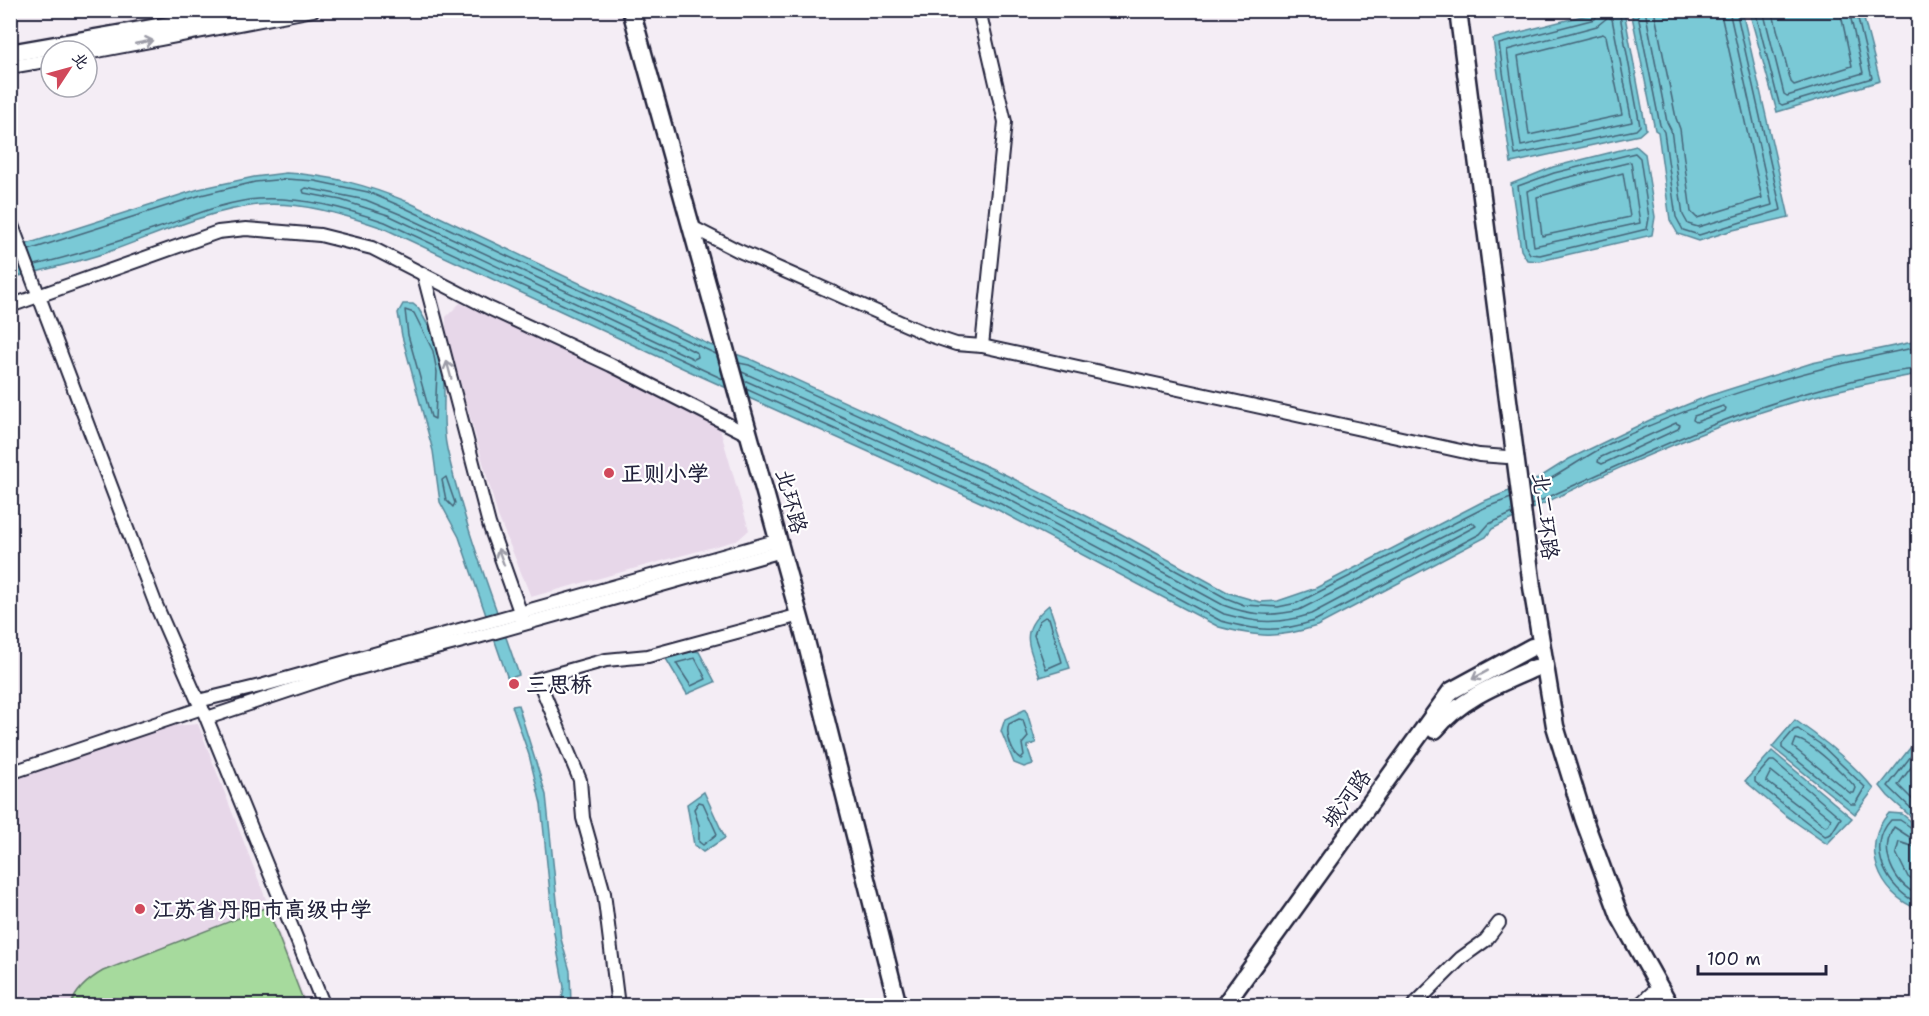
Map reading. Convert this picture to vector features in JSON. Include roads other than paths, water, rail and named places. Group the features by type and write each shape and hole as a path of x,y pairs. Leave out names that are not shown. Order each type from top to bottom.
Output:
{"main road":[{"path":"10,53 256,10"},
{"name":"北环路","path":"631,10 800,615 898,1005"},
{"name":"北二环路","path":"1449,10 1511,467 1555,726 1584,820 1620,917 1670,1005"},
{"name":"北二环路","path":"1458,10 1511,467"},
{"name":"北二环路","path":"1520,527 1532,647 1546,728 1575,824 1613,920 1632,960 1656,999"},
{"name":"城河路","path":"1224,1005 1451,691 1532,647"},
{"name":"城河路","path":"1236,1005 1448,714 1479,693 1535,668"}],"street":[{"path":"99,51 313,10"},
{"path":"979,10 1005,122 982,346"},
{"path":"10,68 39,62"},
{"path":"13,225 37,295 156,605 202,709 324,1005"},
{"path":"692,227 737,250 929,335 956,344 982,346 1479,455 1511,467"},
{"path":"10,306 218,232 246,229 320,235 372,248 424,276 611,365 751,436"},
{"path":"424,276 489,524 523,618"},
{"path":"10,773 202,709 781,545"},
{"path":"618,1005 604,892 583,818 580,780 538,679 606,660 648,656 800,615"},
{"path":"202,709 348,671 476,631"},
{"path":"1413,1005 1461,957 1486,940 1499,923"},
{"path":"1638,1005 1656,999"}],"water":[{"path":"1606,10 1624,11 1646,129 1639,135 1511,163 1493,39"},
{"path":"1631,11 1742,11 1789,217 1733,230 1699,241 1678,234 1670,220 1658,132 1655,130"},
{"path":"1749,11 1862,11 1880,81 1777,112"},
{"path":"1636,146 1645,154 1655,217 1652,235 1540,261 1527,260 1521,250 1511,184 1553,167"},
{"path":"286,173 348,182 408,202 710,345 750,359 1006,475 1114,530 1229,593 1260,602 1278,601 1316,588 1482,502 1534,481 1569,459 1652,419 1708,396 1812,363 1918,341 1918,374 1812,397 1705,432 1596,479 1492,529 1486,537 1317,626 1279,635 1257,635 1219,627 998,510 689,371 383,228 352,218 289,205 273,204 238,208 200,218 96,256 11,278 11,249 199,189 254,177"},
{"path":"403,304 413,304 418,308 431,330 440,354 444,381 444,430 447,449 471,535 519,675 508,679 459,537 440,502 433,451 402,336 398,313"},
{"path":"1049,605 1070,668 1040,677 1029,646 1029,630 1039,614"},
{"path":"699,652 715,682 687,694 665,657"},
{"path":"518,705 546,795 561,939 570,971 571,1005 561,1005 564,987 554,933 541,804 529,755 512,706"},
{"path":"1026,709 1036,743 1027,746 1033,764 1024,767 1014,763 1001,731 1005,719"},
{"path":"1795,720 1837,752 1874,789 1855,814 1772,747"},
{"path":"1918,738 1918,823 1880,786"},
{"path":"1772,751 1852,818 1827,844 1785,815 1745,781"},
{"path":"704,792 725,838 703,852 694,845 687,804"},
{"path":"1889,813 1902,814 1918,827 1918,909 1893,893 1878,868 1875,840 1880,826"}],"place":[{"name":"正则小学","path":"609,473"},
{"name":"三思桥","path":"514,684"},
{"name":"江苏省丹阳市高级中学","path":"140,909"}]}
